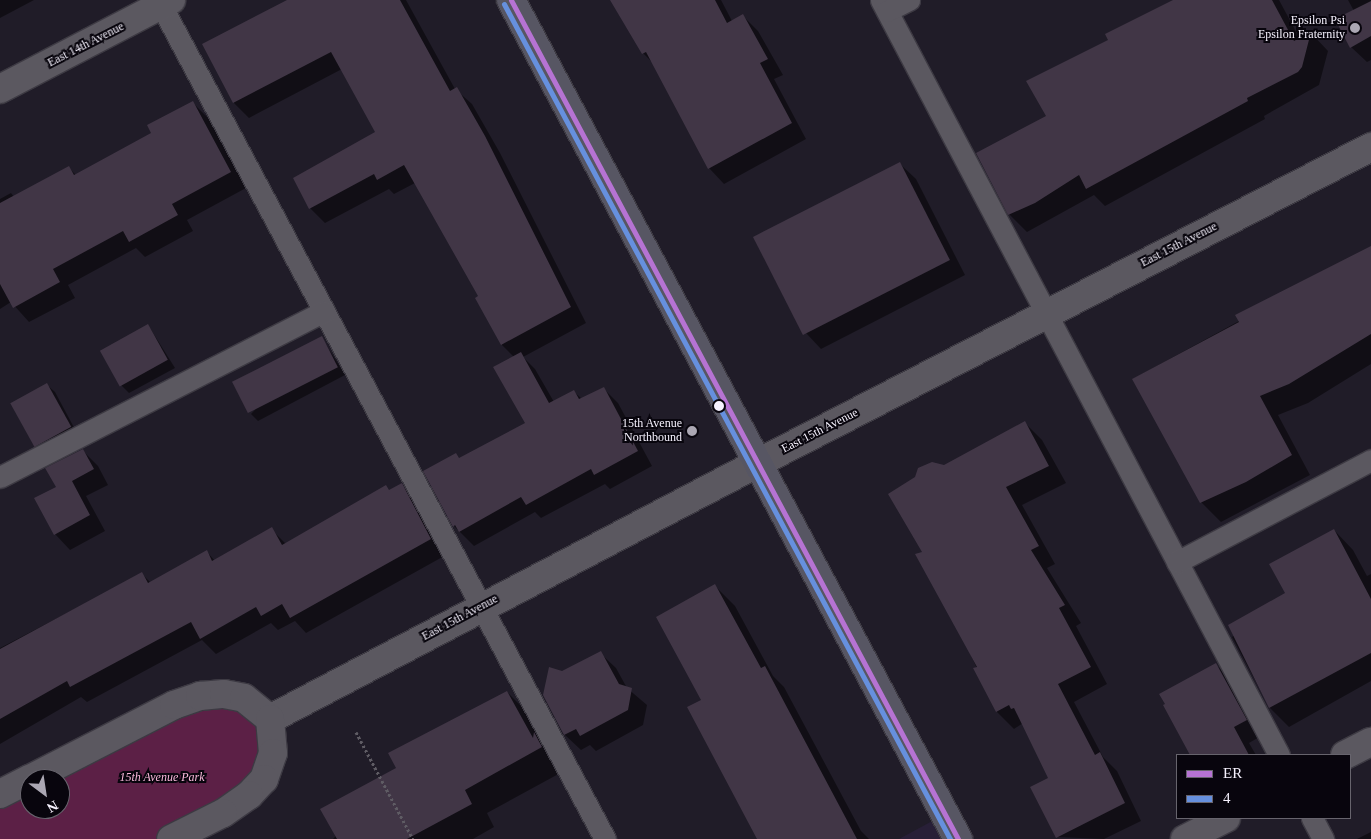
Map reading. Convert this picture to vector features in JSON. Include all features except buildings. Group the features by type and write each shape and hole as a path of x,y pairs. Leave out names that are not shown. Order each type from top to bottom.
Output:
{"main road":[{"path":"511,0 958,839"}],"street":[{"name":"East 14th Avenue","path":"0,90 153,5"},
{"name":"East 15th Avenue","path":"270,719 758,463 1371,147"},
{"path":"49,769 174,705 200,696 224,694 244,698 270,719 273,753 264,779 249,795 223,813 171,839"},
{"path":"1347,754 1371,742"},
{"path":"0,794 20,784"},
{"path":"1185,839 1224,819"}],"lane":[{"path":"909,0 884,6 1278,754"},
{"path":"153,5 324,311 605,839"},
{"path":"0,477 324,311"},
{"path":"1177,562 1371,460"},
{"path":"1313,819 1323,839"}],"path":[{"path":"356,732 413,839"}],"shaded area":[{"path":"936,819 946,839 899,839"}],"green space":[{"name":"15th Avenue Park","path":"200,696 270,719 264,779 171,839 0,839 0,794 20,784 20,819 70,819 70,773"}],"transit line":[{"name":"ER","path":"511,0 958,839"},
{"name":"4","path":"504,4 950,839"}],"place":[{"name":"Epsilon Psi Epsilon Fraternity","path":"1355,28"},
{"name":"15th Avenue Northbound","path":"692,431"}]}
